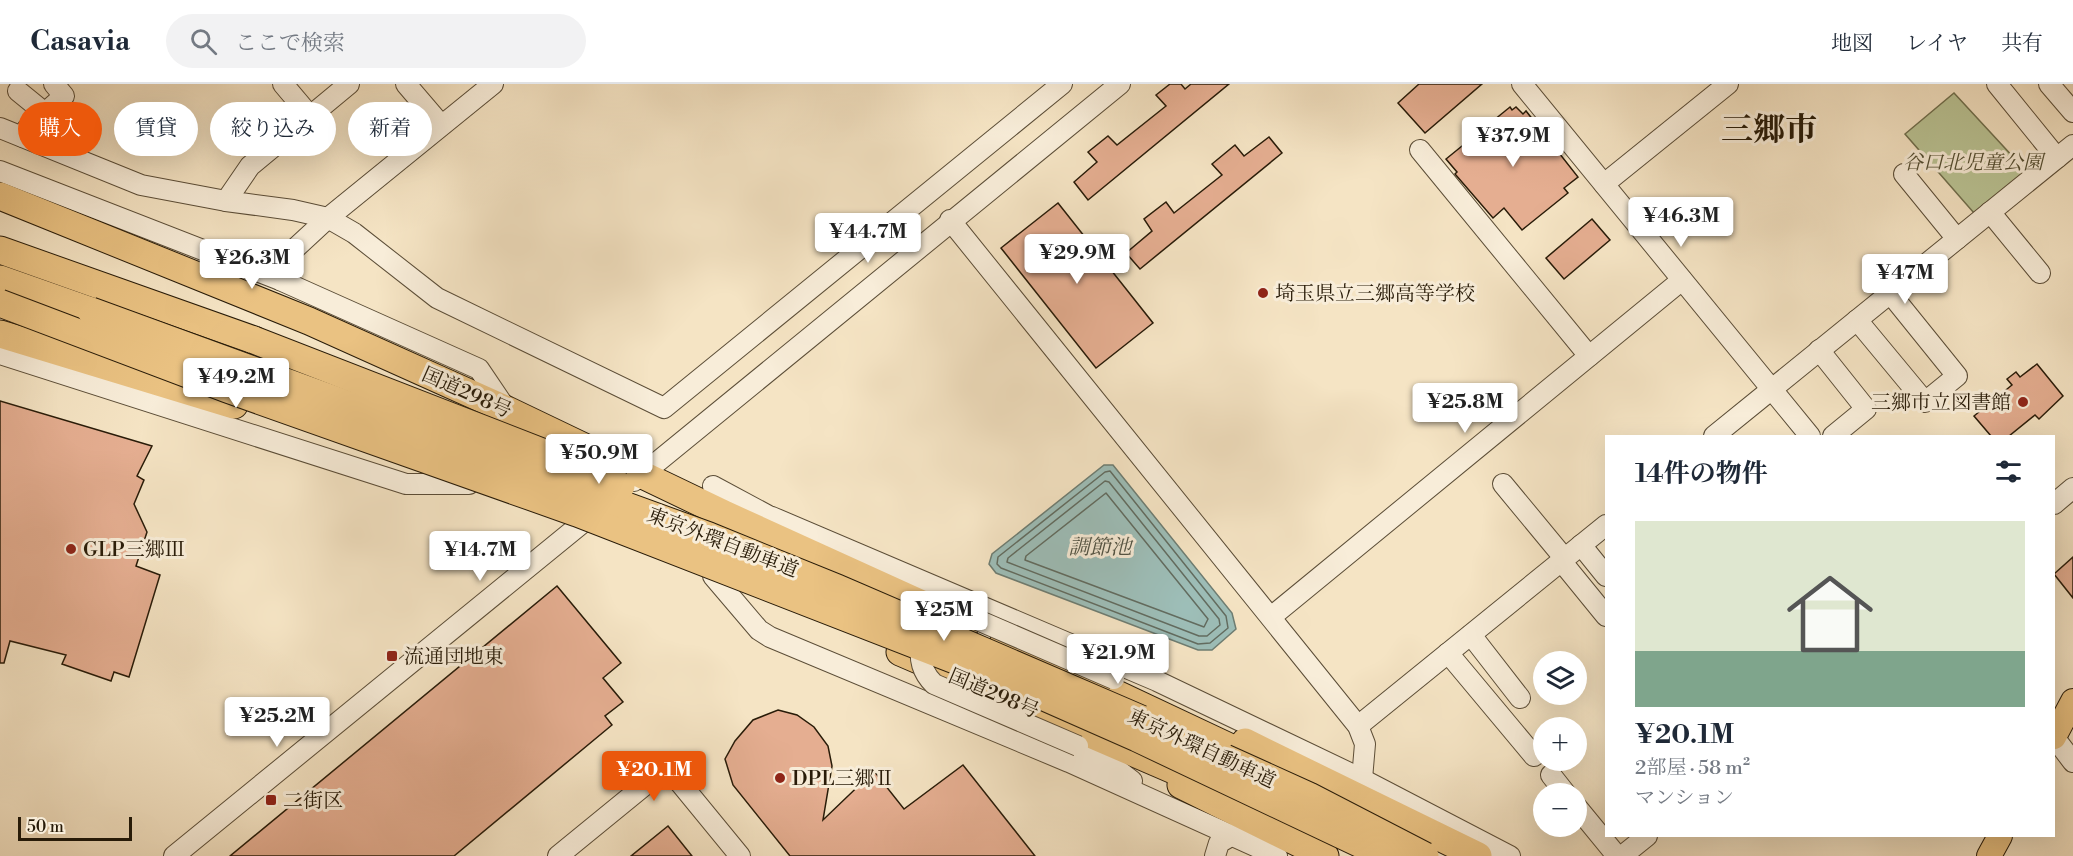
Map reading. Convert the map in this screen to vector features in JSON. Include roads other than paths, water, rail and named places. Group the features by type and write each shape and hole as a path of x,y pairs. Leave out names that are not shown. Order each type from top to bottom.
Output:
{"highway":[{"name":"国道298号","path":"0,196 309,321 507,410 724,514 1156,710 1408,834"},
{"path":"0,216 120,263 222,286"},
{"path":"0,244 53,267"},
{"path":"0,250 254,340 578,466 767,550 837,588"},
{"name":"東京外環自動車道","path":"0,279 595,493 837,588 1093,698 1309,796 1425,856"},
{"name":"東京外環自動車道","path":"0,303 227,389 577,513 1000,678 1137,738 1386,856"},
{"path":"0,319 209,396"},
{"name":"国道298号","path":"0,334 209,396 580,524 864,636 1218,789 1357,856"},
{"name":"国道298号","path":"1156,710 1220,730 1479,850"},
{"name":"国道298号","path":"1138,755 1183,786 1325,856"}],"main road":[{"path":"2055,735 2073,701"},
{"path":"1989,856 1999,837"}],"street":[{"path":"54,84 64,96 57,102"},
{"path":"283,84 298,102"},
{"path":"327,102 349,84"},
{"path":"406,84 441,125"},
{"path":"280,280 289,254 327,218 493,84"},
{"path":"70,156 141,185 327,218 354,233 437,298 664,408 1062,84"},
{"path":"174,856 642,475 950,220 1120,84"},
{"path":"1522,84 1809,435"},
{"path":"1604,184 1728,84"},
{"path":"1996,84 2057,158"},
{"path":"2049,84 2073,112"},
{"path":"18,91 32,102"},
{"path":"0,128 18,135"},
{"path":"1715,435 2073,145"},
{"path":"1420,150 1589,356"},
{"path":"226,201 250,166 262,156"},
{"path":"0,171 280,280 479,369 507,410"},
{"path":"1904,174 1957,239"},
{"path":"1990,212 2040,273"},
{"path":"950,220 1358,726 1365,744 1362,779"},
{"path":"1271,617 1682,280"},
{"path":"1857,320 1925,402 1957,376 1890,293"},
{"path":"1819,350 1866,409 1834,435"},
{"path":"0,354 406,483 469,484"},
{"path":"1503,484 1605,615"},
{"path":"713,486 772,517 1157,681 1362,779 1479,850 1510,856"},
{"path":"2055,503 2073,488"},
{"path":"724,514 772,517"},
{"path":"1358,726 1563,560 1605,530"},
{"path":"1581,546 1605,575"},
{"path":"713,576 759,630 770,637 1155,799 1277,856"},
{"path":"1155,799 1105,760 1078,746 934,684 921,667 920,652 932,621 947,612 973,618 1114,679 1136,684 1157,681"},
{"path":"1471,635 1520,698"},
{"path":"1448,653 1533,755"},
{"path":"2055,738 2073,762"},
{"path":"558,856 667,768 740,856"},
{"path":"1551,775 1557,783"},
{"path":"1587,819 1619,856 1646,837"},
{"path":"1215,856 1219,843 1258,822"}],"water":[{"name":"調節池","path":"1104,465 1113,465 1232,613 1236,629 1212,650 1198,650 996,573 989,564 992,554"}],"place":[{"name":"埼玉県立三郷高等学校","path":"1263,293"},
{"name":"三郷市立図書館","path":"2023,402"},
{"name":"GLP三郷Ⅲ","path":"71,549"},
{"name":"流通団地東","path":"392,656"},
{"name":"DPL三郷Ⅱ","path":"780,778"},
{"name":"二街区","path":"271,800"}],"district":[{"name":"三郷市","path":"1769,129"}],"park label":[{"name":"谷口北児童公園","path":"1973,162"}]}
